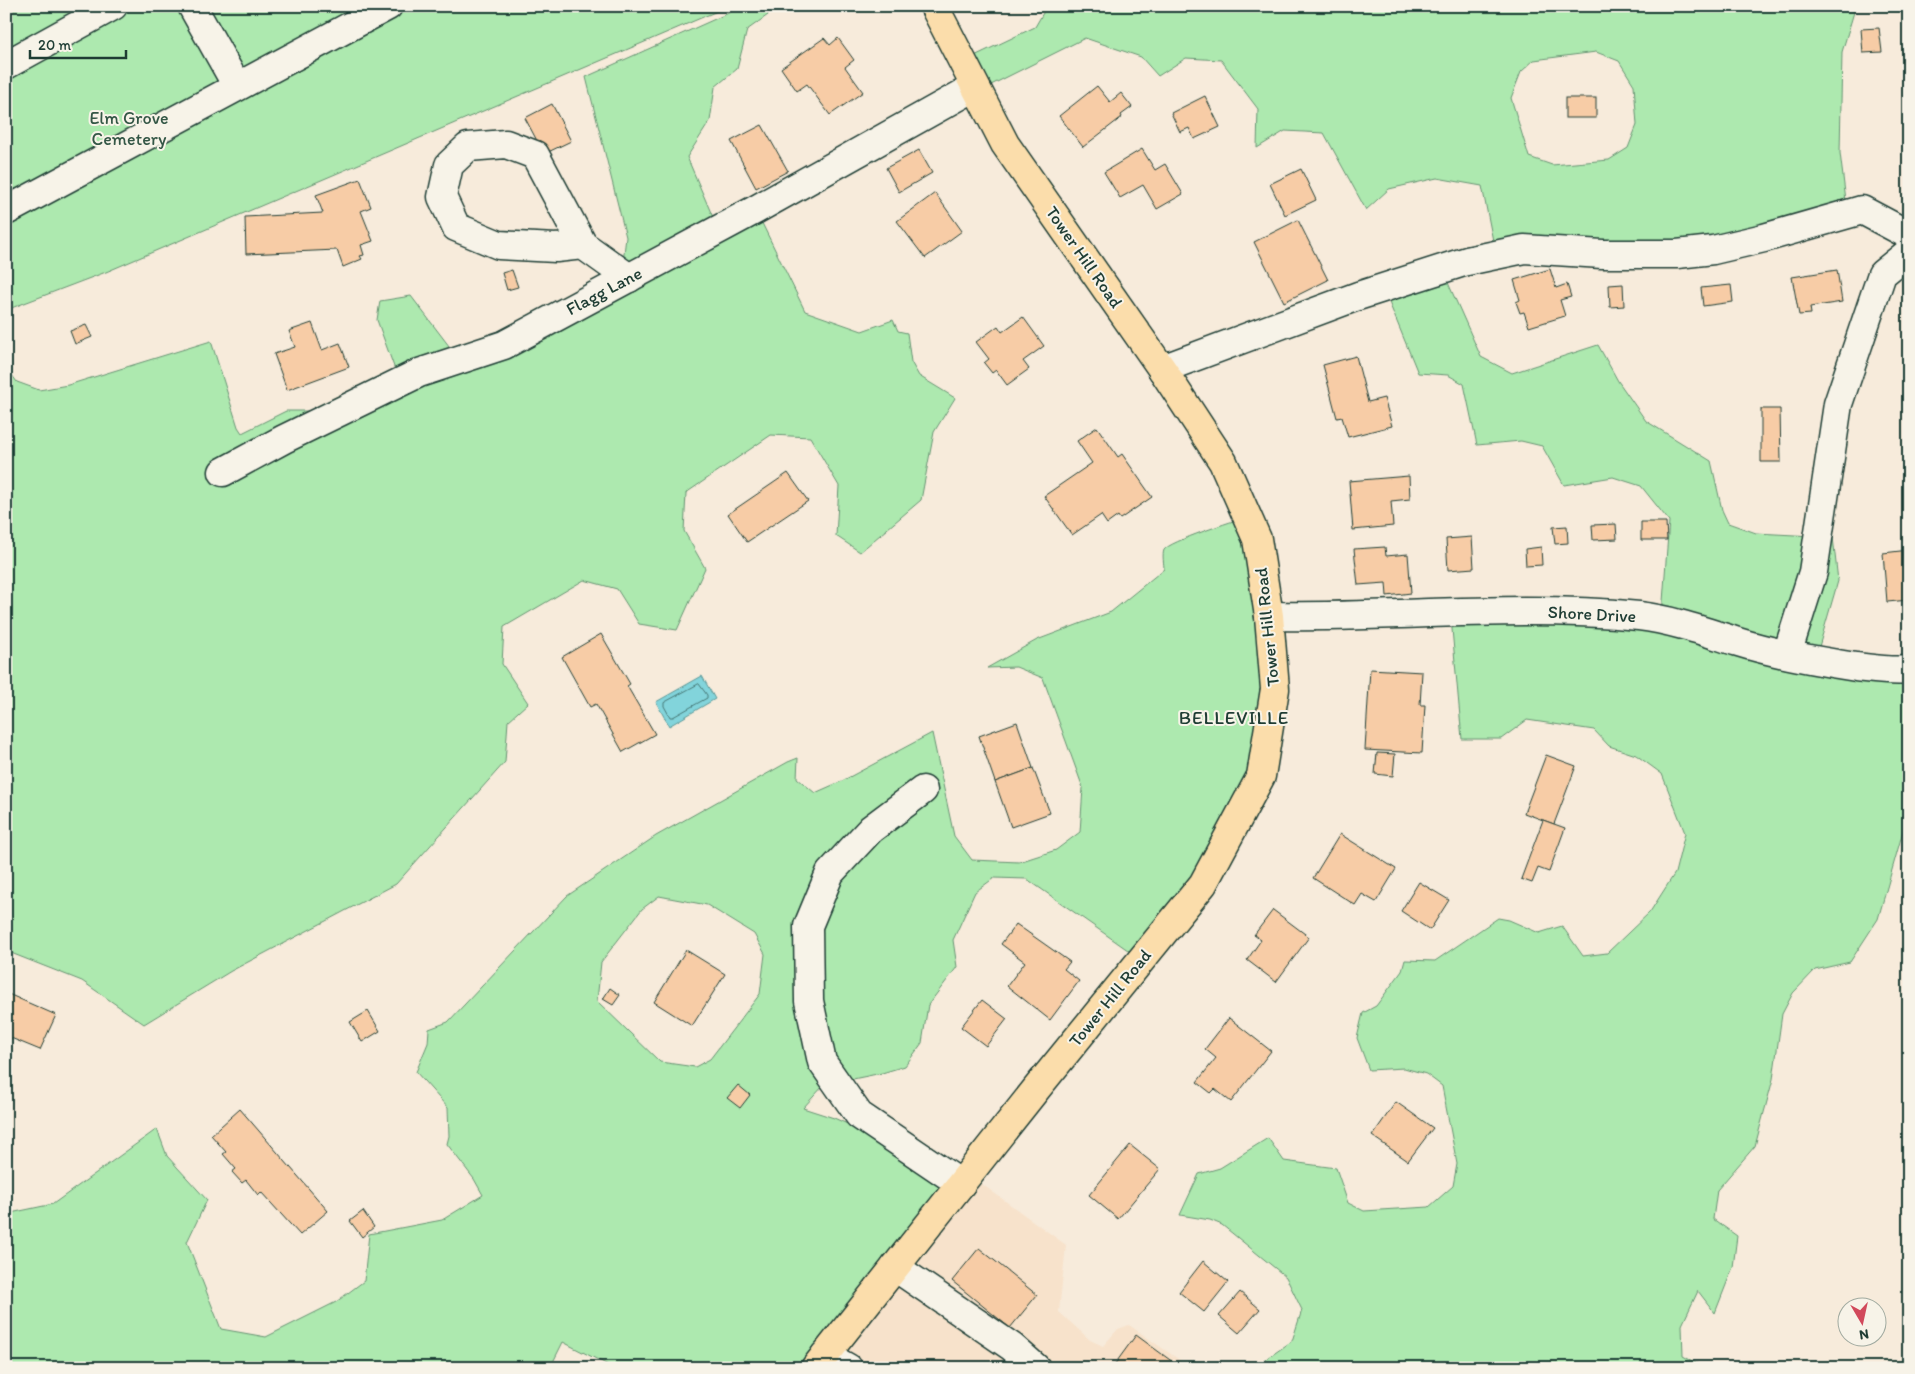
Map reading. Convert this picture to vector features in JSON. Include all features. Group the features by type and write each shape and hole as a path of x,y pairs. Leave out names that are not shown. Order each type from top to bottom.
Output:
{"main road":[{"name":"Tower Hill Road","path":"829,1363 895,1268 1203,884 1261,776 1274,689 1269,616 1257,539 1223,462 1162,369 1005,144 934,6"}],"street":[{"path":"6,65 113,6"},
{"path":"192,6 237,86"},
{"path":"6,211 388,6"},
{"name":"Flagg Lane","path":"223,472 292,435 419,373 504,345 755,210 975,87"},
{"path":"583,245 556,248 499,245 456,227 442,197 449,165 468,147 506,144 535,155 583,245 629,278"},
{"path":"1162,369 1376,290 1467,261 1524,249 1602,254 1677,254 1713,250 1764,238 1862,210 1909,235"},
{"path":"1788,654 1813,572 1838,404 1882,274 1909,252"},
{"name":"Shore Drive","path":"1269,616 1328,617 1547,611 1641,616 1702,630 1738,643 1826,663 1895,672 1909,670"},
{"path":"923,790 871,829 830,873 808,926 809,1001 822,1062 859,1115 961,1184"},
{"path":"895,1268 1012,1347 1036,1368"}],"shaded area":[{"path":"972,1177 1066,1245 1059,1312 1090,1340 1103,1346 1118,1329 1129,1325 1191,1368 817,1368"}],"green space":[{"name":"Elm Grove Cemetery","path":"6,6 729,6 106,272 6,310"},
{"path":"744,6 766,6 768,15 747,30 737,69 715,87 710,121 687,157 718,229 759,217 805,311 862,331 893,320 898,331 907,333 911,362 919,376 955,398 934,432 921,500 860,552 836,536 839,486 810,437 771,435 686,493 684,531 705,568 677,630 639,624 617,589 584,580 504,627 502,664 528,703 508,721 505,762 396,884 231,971 144,1024 82,981 6,951 6,367 17,382 39,390 68,385 211,341 238,427 242,433 286,411 341,411 398,378 377,320 380,301 411,296 462,363 620,288 626,237 586,77"},
{"path":"1047,6 1853,6 1854,12 1842,52 1840,153 1848,217 1766,240 1496,256 1482,186 1437,178 1389,189 1366,210 1324,133 1285,131 1257,148 1258,109 1221,60 1186,58 1158,76 1141,57 1085,38 979,91 964,61 1035,27","holes":["1596,52 1619,61 1634,85 1637,125 1628,148 1609,160 1552,165 1529,157 1511,98 1521,72 1534,60"]},
{"path":"1445,273 1481,357 1512,373 1598,345 1618,381 1646,421 1711,461 1722,510 1728,523 1756,533 1833,537 1838,581 1816,657 1909,673 1909,810 1878,919 1850,962 1815,970 1793,993 1782,1014 1773,1079 1755,1146 1717,1190 1713,1219 1737,1236 1733,1267 1715,1313 1698,1291 1682,1325 1683,1356 1705,1368 1259,1368 1265,1360 1292,1341 1302,1310 1286,1277 1222,1225 1210,1220 1180,1215 1199,1174 1220,1168 1268,1138 1284,1161 1336,1168 1348,1203 1364,1211 1429,1207 1453,1186 1457,1164 1442,1086 1426,1074 1404,1068 1369,1070 1357,1038 1363,1013 1376,1006 1402,971 1405,960 1435,961 1498,918 1509,920 1539,933 1562,926 1583,956 1607,953 1650,912 1675,873 1685,833 1662,774 1636,755 1609,746 1594,730 1527,720 1501,739 1462,739 1451,618 1662,615 1669,521 1641,486 1613,477 1564,485 1542,446 1521,441 1477,445 1464,384 1448,375 1418,373 1386,295"},
{"path":"1248,516 1268,623 1263,778 1142,960 1027,879 994,878 975,892 953,940 957,967 928,1005 922,1043 905,1066 882,1073 824,1085 803,1108 834,1118 888,1142 955,1194 817,1368 614,1368 563,1342 550,1368 6,1368 6,1214 53,1204 157,1129 167,1156 207,1200 187,1242 221,1329 266,1337 336,1302 364,1281 369,1234 442,1220 483,1195 474,1179 447,1144 449,1136 448,1108 416,1072 428,1043 429,1029 448,1022 567,896 656,836 788,762 798,758 797,778 815,793 842,781 932,733 954,836 972,860 1019,862 1056,850 1080,832 1083,788 1043,678 1016,667 987,668 1037,640 1111,612 1164,569 1163,552 1169,546","holes":["659,896 707,905 754,934 765,954 760,994 710,1059 695,1067 660,1062 597,1001 601,962 642,909"]}],"water":[{"path":"702,676 715,699 669,726 656,702"}],"building":[{"path":"1879,28 1882,52 1863,53 1861,29"},
{"path":"824,38 830,45 838,38 854,60 845,67 863,92 830,115 807,84 797,91 781,68"},
{"path":"1097,86 1110,102 1121,93 1132,107 1083,147 1059,116"},
{"path":"1205,96 1220,127 1194,139 1189,128 1180,132 1171,113"},
{"path":"1565,98 1596,98 1596,118 1565,118"},
{"path":"552,104 571,141 544,154 525,118"},
{"path":"762,125 788,171 756,188 731,141"},
{"path":"1142,149 1155,170 1165,164 1183,194 1157,209 1143,185 1120,198 1104,172"},
{"path":"919,150 932,173 899,192 886,168"},
{"path":"1301,169 1316,200 1285,215 1270,184"},
{"path":"360,179 371,207 361,211 373,241 361,245 364,255 360,256 362,259 343,267 337,250 246,254 245,217 323,213 316,195"},
{"path":"935,193 962,231 925,258 897,221"},
{"path":"1298,220 1328,280 1284,302 1254,242"},
{"path":"1550,269 1556,288 1567,284 1571,297 1560,300 1565,316 1529,327 1524,312 1520,313 1516,302 1520,300 1514,280"},
{"path":"512,270 518,287 507,290 502,273"},
{"path":"1837,270 1842,302 1810,307 1811,314 1799,315 1792,277"},
{"path":"1623,284 1624,306 1610,307 1609,285"},
{"path":"1731,285 1733,302 1703,306 1701,288"},
{"path":"1023,317 1044,346 1023,361 1029,369 1007,385 996,370 992,373 984,363 989,359 976,342 998,326 1002,332"},
{"path":"312,323 322,350 340,343 349,367 287,390 274,354 295,347 289,331"},
{"path":"86,325 92,337 75,344 70,331"},
{"path":"1356,356 1368,402 1384,398 1392,426 1348,437 1342,417 1337,418 1323,365"},
{"path":"1761,409 1780,409 1781,462 1761,462"},
{"path":"1097,427 1118,457 1122,454 1152,497 1120,519 1118,516 1107,524 1101,515 1072,535 1044,496 1092,463 1077,441"},
{"path":"788,473 808,501 747,542 728,514"},
{"path":"1409,476 1410,499 1391,501 1393,526 1353,530 1349,481"},
{"path":"1641,522 1666,522 1667,540 1641,540"},
{"path":"1616,524 1617,539 1593,540 1592,525"},
{"path":"1567,526 1568,543 1555,544 1553,527"},
{"path":"1472,537 1474,568 1448,570 1446,539"},
{"path":"1385,547 1386,556 1408,554 1411,593 1387,596 1386,583 1358,585 1354,549"},
{"path":"1541,547 1542,565 1526,566 1525,549"},
{"path":"1909,550 1909,600 1887,602 1883,553"},
{"path":"601,634 630,684 627,686 655,734 623,752 596,704 590,707 562,657"},
{"path":"1370,669 1422,672 1420,705 1425,705 1422,753 1365,750"},
{"path":"1017,722 1033,768 995,782 979,736"},
{"path":"1377,753 1395,754 1393,776 1375,774"},
{"path":"1546,755 1576,766 1554,824 1524,813"},
{"path":"1033,768 1050,813 1011,827 995,782"},
{"path":"1543,820 1565,828 1549,872 1538,868 1532,883 1521,879"},
{"path":"1340,834 1396,869 1376,902 1362,894 1355,905 1313,878"},
{"path":"1419,882 1449,900 1430,930 1401,911"},
{"path":"1273,910 1309,937 1276,982 1247,960 1261,940 1254,935"},
{"path":"1016,924 1070,962 1064,969 1079,981 1050,1020 1007,986 1025,962 1001,944"},
{"path":"686,950 725,974 692,1026 654,1002"},
{"path":"610,988 620,995 613,1005 603,999"},
{"path":"6,993 56,1015 40,1050 6,1036"},
{"path":"982,1000 1007,1019 986,1046 961,1027"},
{"path":"368,1011 380,1031 362,1042 350,1022"},
{"path":"1229,1018 1271,1051 1231,1102 1215,1089 1211,1093 1197,1082 1216,1058 1205,1049"},
{"path":"738,1085 750,1095 740,1108 727,1098"},
{"path":"1396,1102 1433,1128 1408,1161 1372,1136"},
{"path":"240,1109 328,1211 300,1235 261,1192 258,1195 246,1180 242,1183 232,1172 236,1169 223,1154 226,1152 211,1135"},
{"path":"1130,1145 1160,1169 1118,1219 1089,1195"},
{"path":"363,1211 374,1227 362,1237 350,1221"},
{"path":"979,1248 1037,1295 1010,1328 952,1281"},
{"path":"1203,1261 1228,1282 1204,1312 1179,1292"},
{"path":"1240,1292 1260,1309 1239,1333 1219,1316"},
{"path":"1136,1335 1181,1368 1112,1368"}],"district":[{"name":"BELLEVILLE","path":"1234,717"}]}
